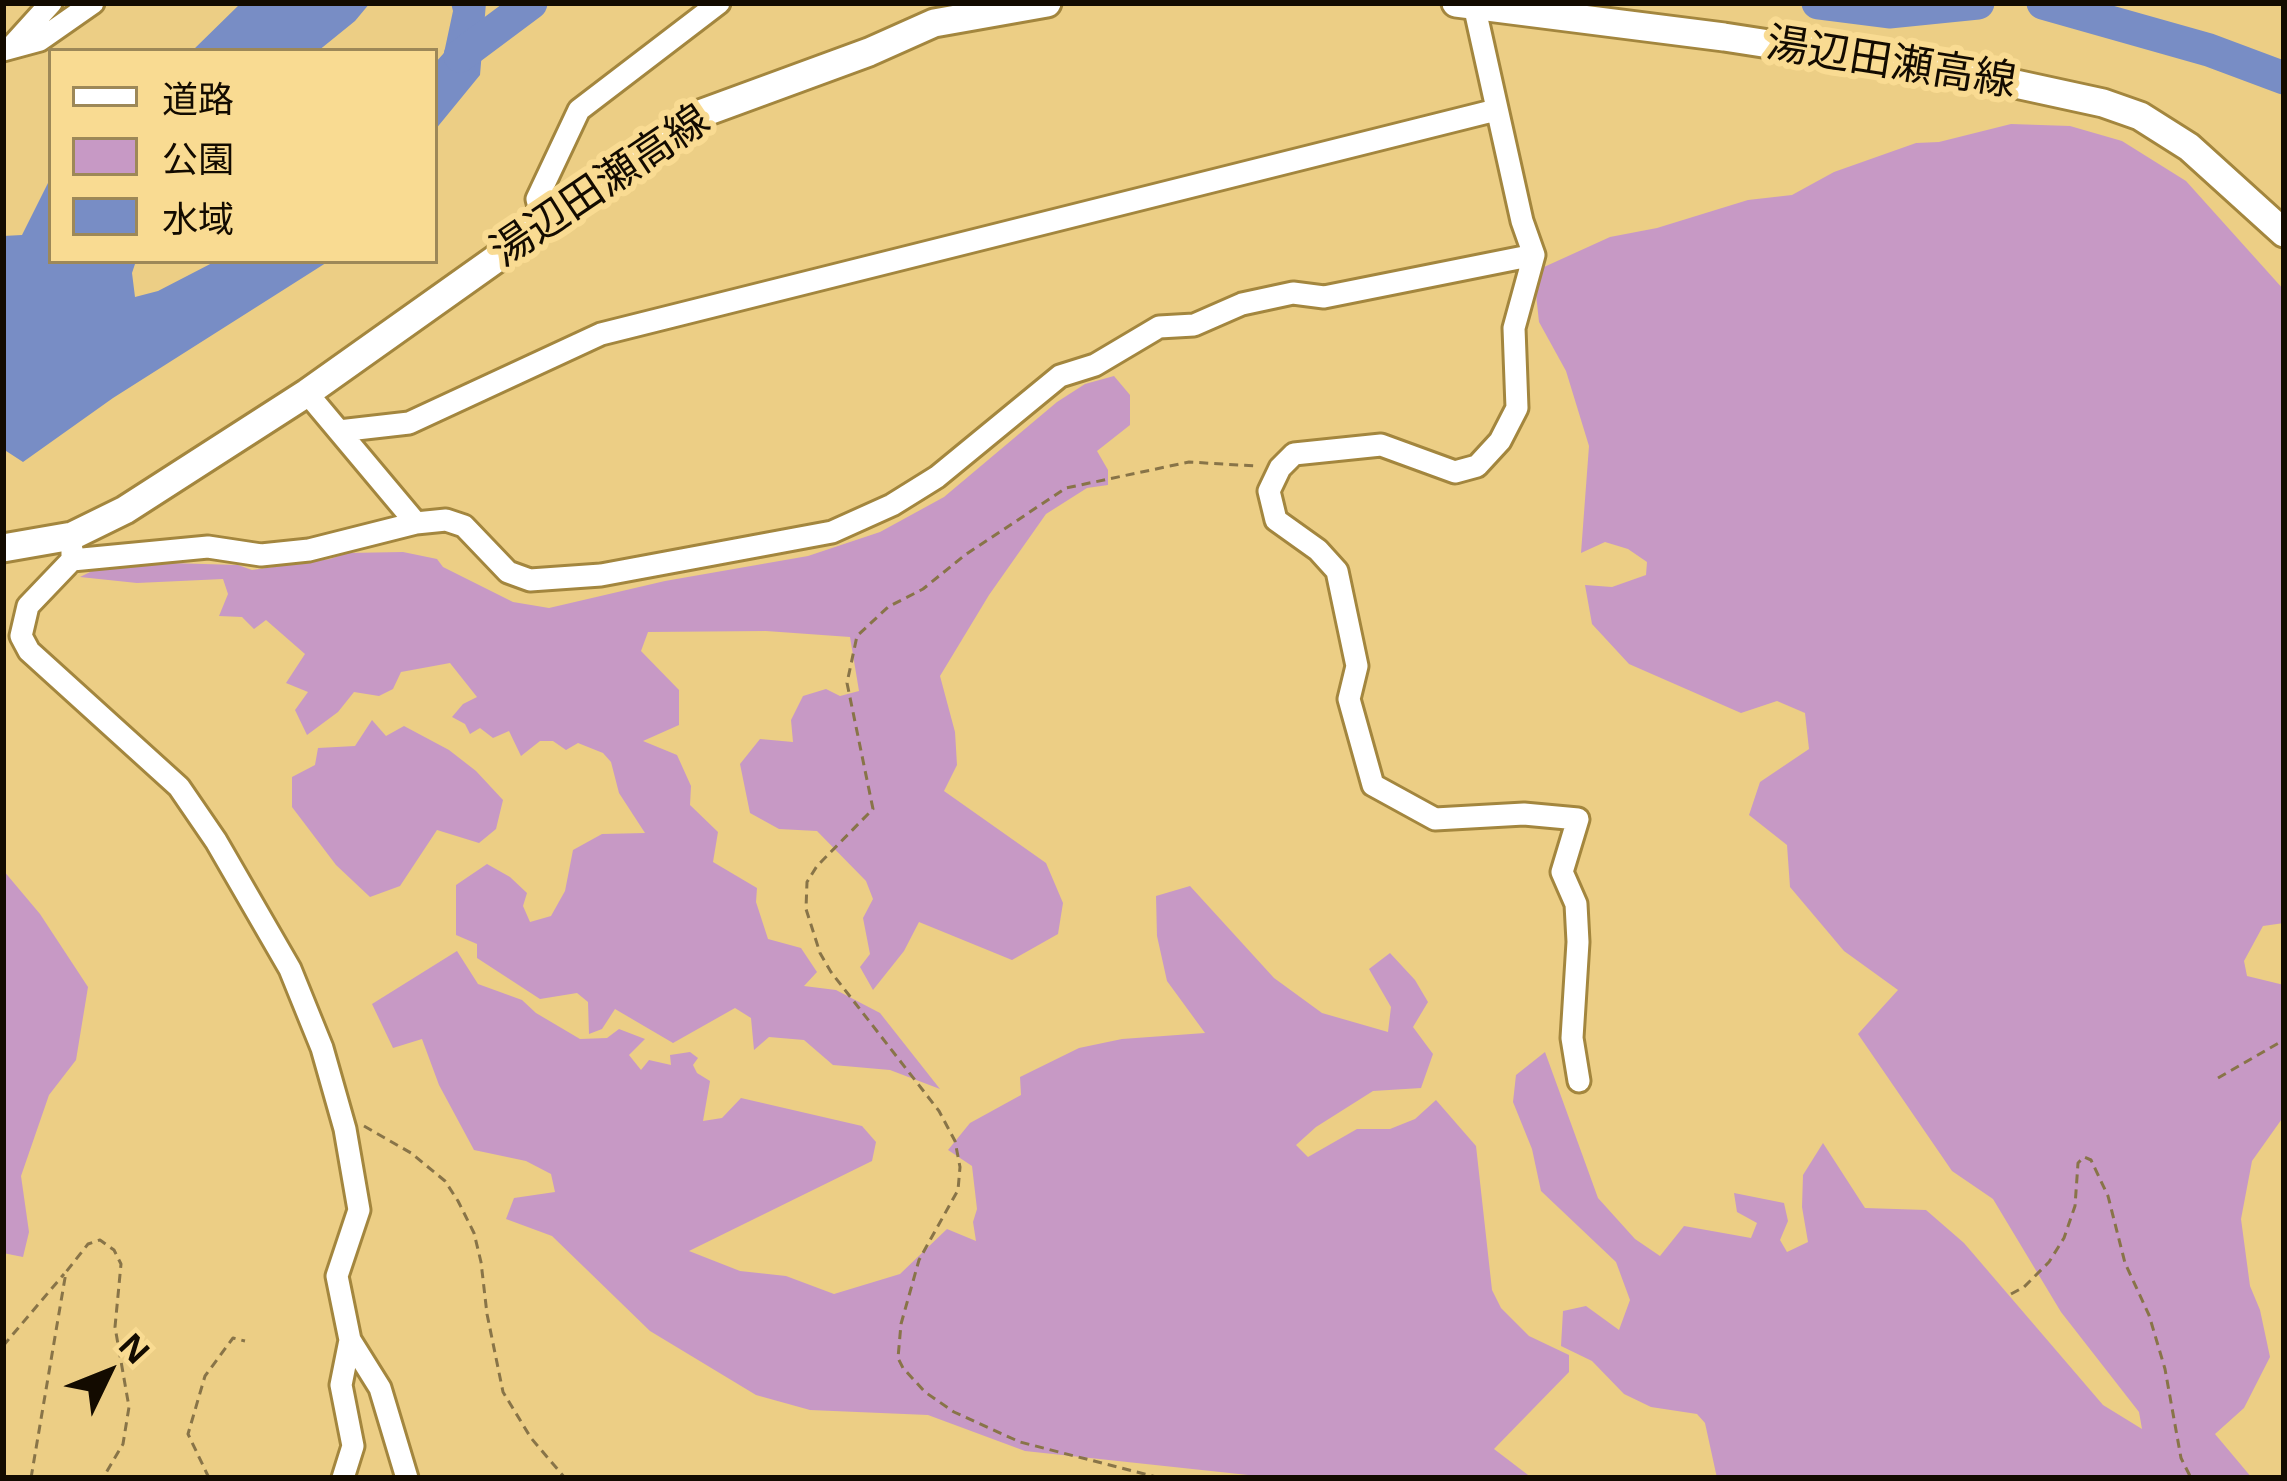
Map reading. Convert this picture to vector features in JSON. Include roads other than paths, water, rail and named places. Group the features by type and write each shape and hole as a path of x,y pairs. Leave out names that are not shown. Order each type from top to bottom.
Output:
{"main road":[{"name":"湯辺田瀬高線","path":"3,548 72,548 307,392 700,114 934,23 1047,3"},
{"name":"湯辺田瀬高線","path":"1465,4 1966,74 2103,103 2140,116 2189,147 2284,232"}],"street":[{"path":"8,48 51,3"},
{"path":"8,48 40,40 93,3"},
{"path":"543,222 537,199 579,110 719,3"},
{"path":"1465,4 1534,255 1514,328 1517,408 1500,441 1477,466 1455,472 1381,445 1294,454 1280,468 1269,491 1276,520 1318,550 1337,571 1357,666 1349,699 1373,785 1435,819 1524,814 1578,819 1562,872 1576,904 1572,1038 1579,1082"},
{"path":"339,431 409,423 601,334 1496,110"},
{"path":"407,1478 380,1388 350,1340 337,1276 359,1210 345,1129 322,1048 290,969 216,841 178,787 29,651 21,636 28,606 72,548 208,547 261,555 309,550 446,520 464,526 508,572 530,580 601,575 832,532 892,505 937,477 1060,376 1096,365 1159,327 1194,326 1242,304 1292,293 1324,297 1534,255"},
{"path":"307,392 416,523"},
{"path":"343,1478 353,1446 341,1384 350,1340"}],"water":[{"path":"241,3 370,3 322,48 195,48"},
{"path":"451,3 486,3 480,75 438,126 438,60 444,53"},
{"path":"48,183 48,264 135,264 135,297 158,291 210,264 324,264 113,398 23,462 3,449 3,236 22,235"}],"waterway":[{"path":"460,56 531,3"},
{"path":"1818,3 1889,12 1978,3"},
{"path":"2043,3 2209,50 2284,78"}]}
